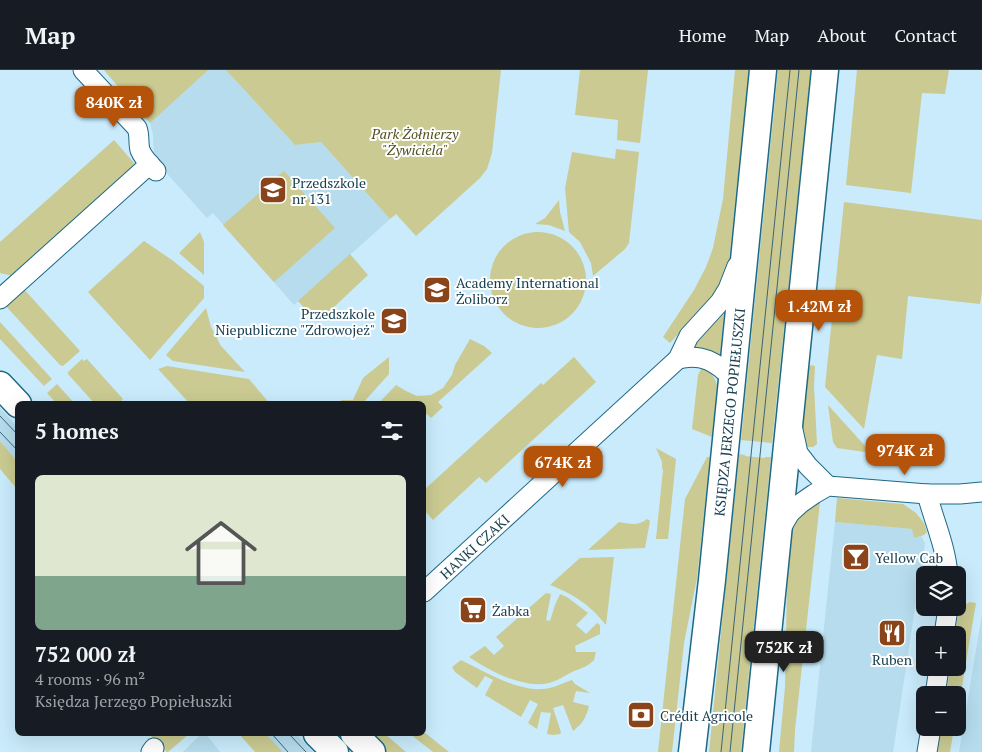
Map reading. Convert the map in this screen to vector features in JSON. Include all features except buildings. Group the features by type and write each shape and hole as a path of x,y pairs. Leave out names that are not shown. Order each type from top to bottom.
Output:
{"main road":[{"name":"KSIĘDZA JERZEGO POPIEŁUSZKI","path":"692,752 712,580 763,70"},
{"path":"756,752 825,70"},
{"path":"319,736 335,752"},
{"path":"356,736 372,752"}],"street":[{"path":"0,299 153,168 140,150 137,128 83,70"},
{"name":"HANKI CZAKI","path":"426,590 678,359 689,336 720,302 728,290 746,238"},
{"path":"678,359 688,357 709,360 721,367 732,378"},
{"path":"790,417 798,453 828,486"},
{"path":"778,533 790,513 801,503 828,486 927,494 982,492"},
{"path":"927,494 948,566"},
{"path":"927,752 930,736"}],"shaded area":[{"name":"Przedszkole nr 131","path":"104,70 226,70 295,145 321,142 390,219 294,305 213,213 207,218 154,159 153,135 150,123"},
{"path":"0,408 15,425 15,459 0,441"},
{"path":"835,522 913,529 914,538 921,536 925,543 921,566 916,566 916,602 893,752 811,752"},
{"path":"982,614 982,752 959,752 962,736 966,736 966,710"},
{"path":"199,736 208,736 220,752 183,752"},
{"path":"268,736 298,736 313,752 283,752"}],"green space":[{"path":"104,70 208,70 150,123"},
{"name":"Park Żołnierzy \"Żywiciela\"","path":"226,70 501,70 492,153 487,169 480,178 416,236 396,214 390,219 321,142 295,145"},
{"path":"580,70 648,70 640,143 617,140 618,120 575,115"},
{"path":"735,70 749,70 728,271 719,289 670,343 663,337 694,290 713,248 723,199"},
{"path":"778,70 811,70 772,443 741,440"},
{"path":"857,70 949,70 945,94 922,93 911,193 846,185"},
{"path":"114,140 134,163 136,170 17,277 0,273 0,242"},
{"path":"616,149 639,152 629,243 625,249 593,276 591,263 580,242 569,232 565,188 572,152 615,159"},
{"path":"284,171 335,228 274,282 223,225"},
{"path":"559,200 565,231 549,225 535,224 545,218"},
{"path":"844,202 982,220 982,291 980,304 908,296 902,359 877,355 864,429 825,387"},
{"path":"200,232 204,242 204,275 179,253"},
{"path":"538,232 556,236 572,246 582,262 586,280 582,298 572,314 556,324 538,328 520,324 504,314 494,298 490,280 494,262 504,246 520,236"},
{"path":"144,241 172,260 204,286 204,298 150,360 88,292"},
{"path":"350,254 368,275 318,322 298,301"},
{"path":"21,286 80,351 63,366 3,303"},
{"path":"206,308 211,327 221,346 245,372 173,361 166,355"},
{"path":"724,311 720,355 705,349 690,349"},
{"path":"0,322 52,379 44,386 0,339"},
{"path":"470,339 484,346 492,353 438,402 443,407 431,418 426,415 426,401 381,401 396,385 417,396 431,395 443,388 452,375 455,365"},
{"path":"389,357 389,374 365,401 341,401 353,400 363,378"},
{"path":"574,357 596,382 486,483 479,477 433,520 426,512 426,488 541,383 543,385"},
{"path":"82,359 84,361 87,359 123,399 121,401 92,401 68,372"},
{"path":"811,365 815,366 814,387 817,444 813,447 805,447 802,419 808,369"},
{"path":"167,366 249,379 267,401 187,401 158,369"},
{"path":"702,367 712,374 717,385 712,437 692,429 698,375"},
{"path":"57,384 72,401 54,401 47,393"},
{"path":"828,405 872,453 837,448 833,442"},
{"path":"0,441 15,459 15,487 0,469"},
{"path":"656,448 676,459 668,539 656,539 663,470"},
{"path":"739,454 765,458 771,457 741,752 709,752"},
{"path":"707,457 710,457 697,578 684,643 672,752 658,752 685,499"},
{"path":"837,498 903,504 916,513 924,523 927,532 914,538 912,529 835,522"},
{"path":"820,502 794,752 779,752 785,687 787,588 791,538 794,523 800,514"},
{"path":"647,519 650,521 645,548 588,550 619,522 638,524"},
{"path":"614,557 606,625 594,611 581,601 550,585 580,558"},
{"path":"546,593 551,594 546,620 550,621 560,594 588,613 576,625 586,634 597,623 600,625 600,634 575,646 576,652 596,652 592,662 555,681 539,684 507,678 469,657 485,646 494,655 504,646 496,637"},
{"path":"970,602 976,603 966,662 966,626 956,626 958,616 966,616 966,604"},
{"path":"461,660 511,684 532,689 550,688 572,680 590,693 576,691 573,702 589,706 585,717 582,723 573,731 563,705 553,708 561,732 560,734 553,735 547,734 551,713 541,712 537,729 528,723 538,704 530,700 521,717 485,695 493,680 485,676 477,688 455,672 452,667"},
{"path":"949,676 964,676 962,686 947,686"},
{"path":"426,734 449,752 433,752 413,736 426,736"},
{"path":"151,736 187,736 168,752"},
{"path":"241,736 268,736 283,752 255,752"},
{"path":"367,736 387,736 406,752 384,752"},
{"path":"940,736 953,736 950,752 937,752"}],"tram line":[{"path":"721,752 790,70"},
{"path":"730,752 799,70"},
{"path":"0,416 15,432"},
{"path":"0,432 15,448"},
{"path":"274,736 288,752"},
{"path":"291,736 306,752"}],"place":[{"name":"Przedszkole nr 131","path":"273,190"},
{"name":"Academy International Żoliborz","path":"437,290"},
{"name":"Przedszkole Niepubliczne \"Zdrowojeż\"","path":"394,321"},
{"name":"Yellow Cab","path":"856,557"},
{"name":"Żabka","path":"473,610"},
{"name":"Ruben","path":"892,633"},
{"name":"Crédit Agricole","path":"641,715"}]}
